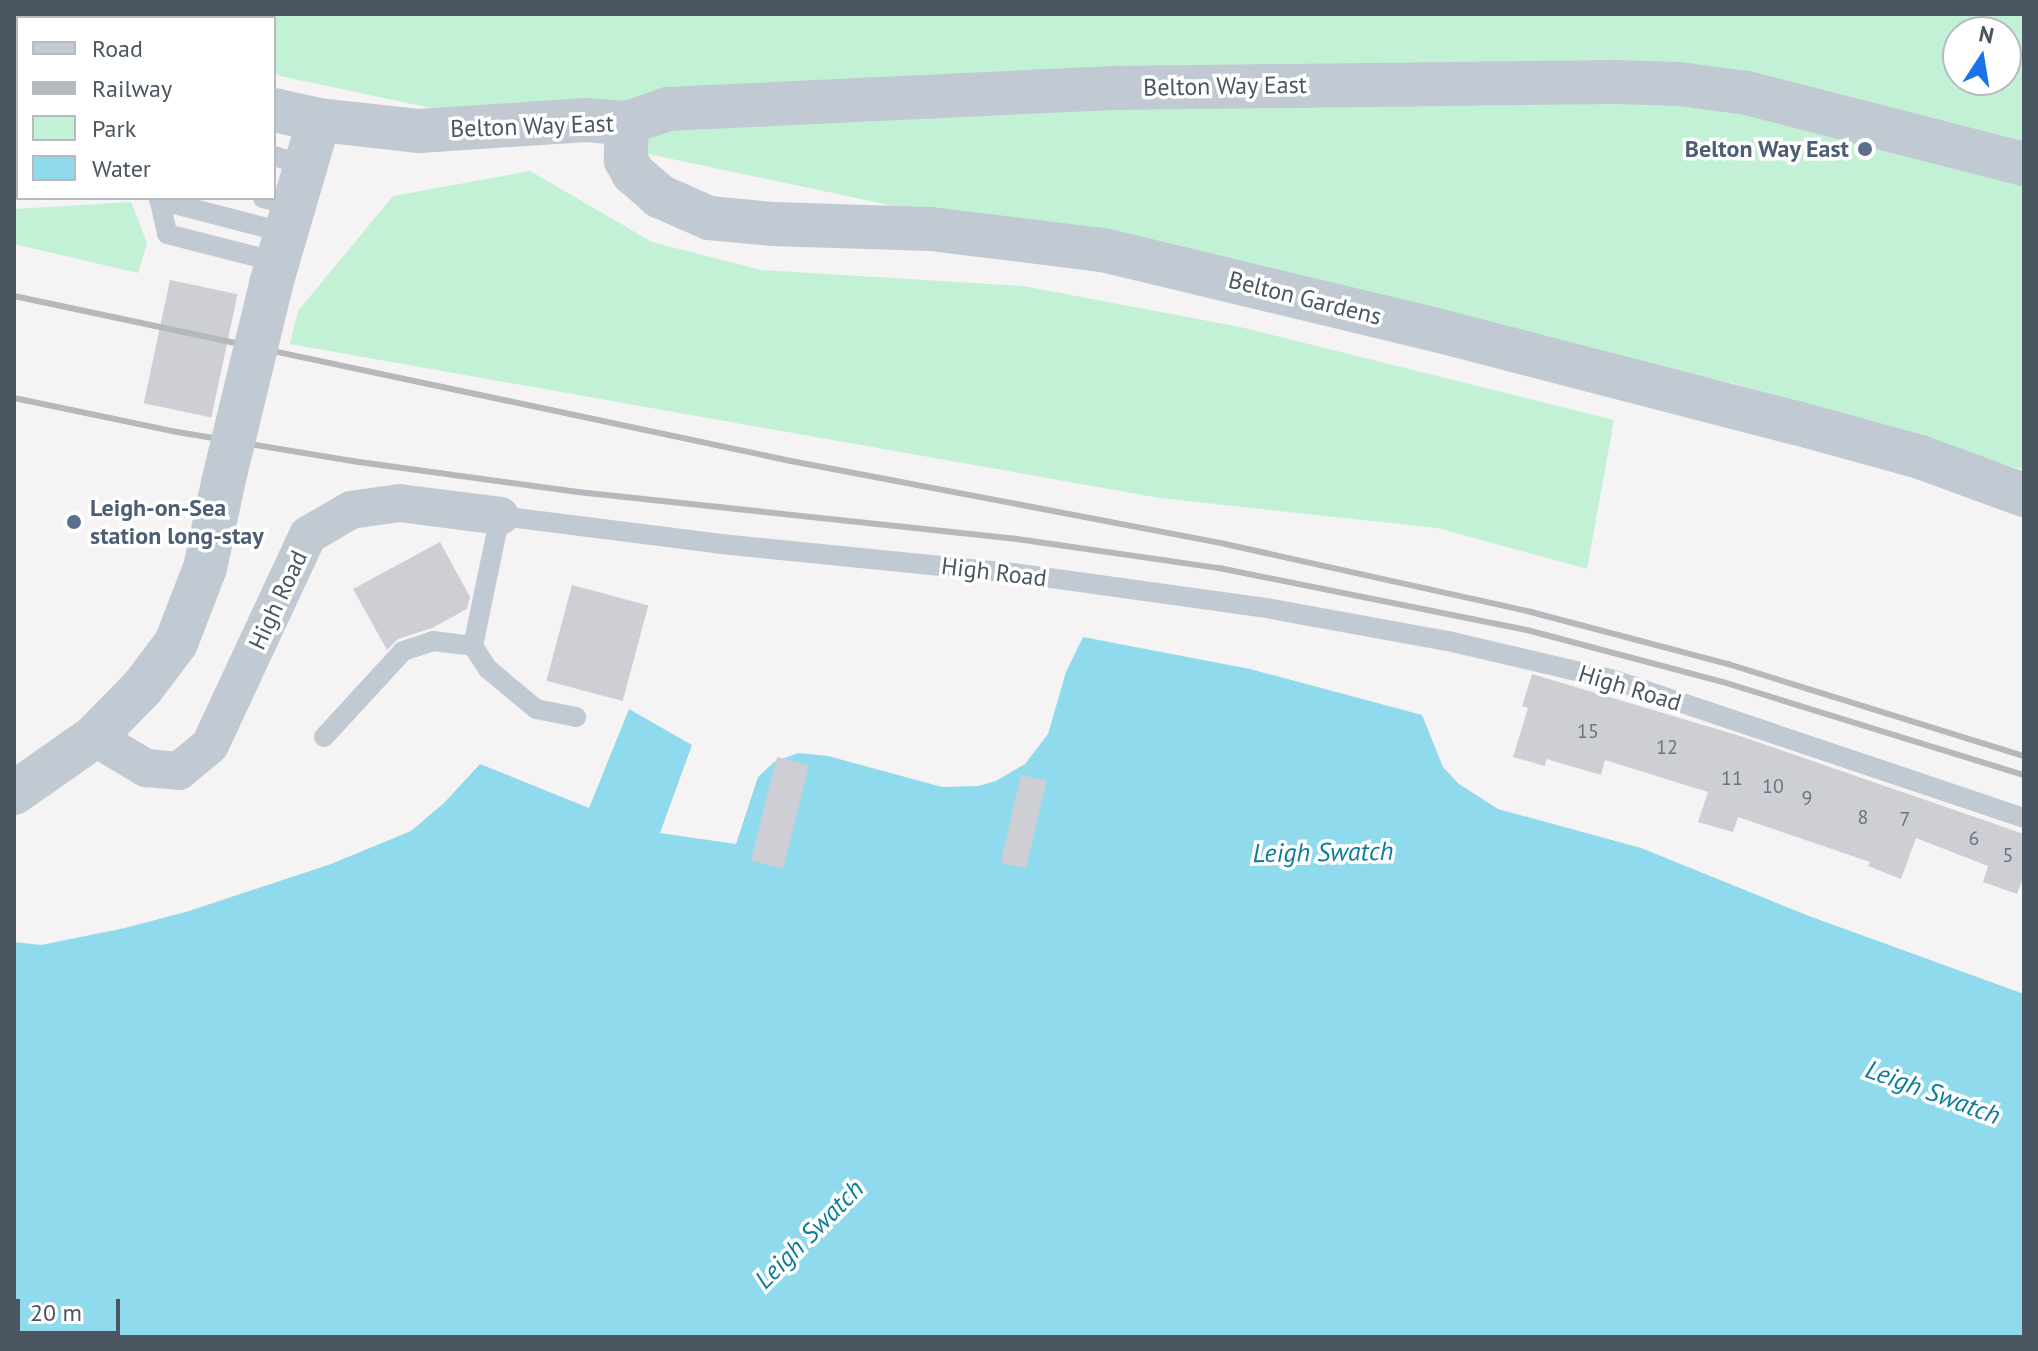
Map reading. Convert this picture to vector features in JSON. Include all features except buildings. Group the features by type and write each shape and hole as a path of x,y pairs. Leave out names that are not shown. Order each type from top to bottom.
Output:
{"street":[{"name":"Belton Way East","path":"276,110 319,120 419,131 586,120 627,123 668,109 1103,88 1615,82 1679,84 1747,93 2024,164"},
{"path":"14,793 94,737 142,688 176,643 205,568 282,215 319,120"},
{"name":"Belton Gardens","path":"627,123 626,160 633,173 659,196 709,218 772,224 931,229 1103,250 1440,331 1793,422 1920,457 2024,495"},
{"name":"High Road","path":"94,737 146,768 179,771 210,745 308,535 351,510 399,503 500,516"}],"lane":[{"path":"159,200 167,234 282,215"},
{"path":"167,200 282,215"},
{"path":"500,516 473,646 488,669 536,709 576,717"},
{"name":"High Road","path":"500,516 721,544 1014,573 1266,608 1448,641 1614,680 2024,818"},
{"path":"324,737 403,651 433,641 473,646"}],"green space":[{"path":"75,14 2024,14 2024,470 1731,383 280,76 276,75 276,16"},
{"path":"530,171 652,242 761,270 1023,286 1240,327 1614,420 1587,569 1437,528 1160,498 290,344 298,311 393,196"},
{"path":"131,202 147,243 138,273 14,244 14,209"}],"water":[{"name":"Leigh Swatch","path":"1083,637 1250,669 1422,715 1443,767 1459,784 1498,809 1641,848 1809,916 2024,994 2024,1337 14,1337 14,942 41,945 125,928 189,911 331,864 411,831 444,803 480,764 589,808 629,709 692,745 660,833 736,844 758,777 774,762 798,753 828,756 942,787 978,786 996,781 1025,764 1048,734 1066,672"}],"railway":[{"path":"14,296 791,461 1225,544 1531,612 1728,664 2024,756"},
{"path":"14,398 177,432 359,462 578,492 1017,539 1219,568 1527,630 1723,682 2024,775"}],"place":[{"name":"Belton Way East","path":"1865,149"},
{"name":"Leigh-on-Sea station long-stay","path":"74,522"}]}
